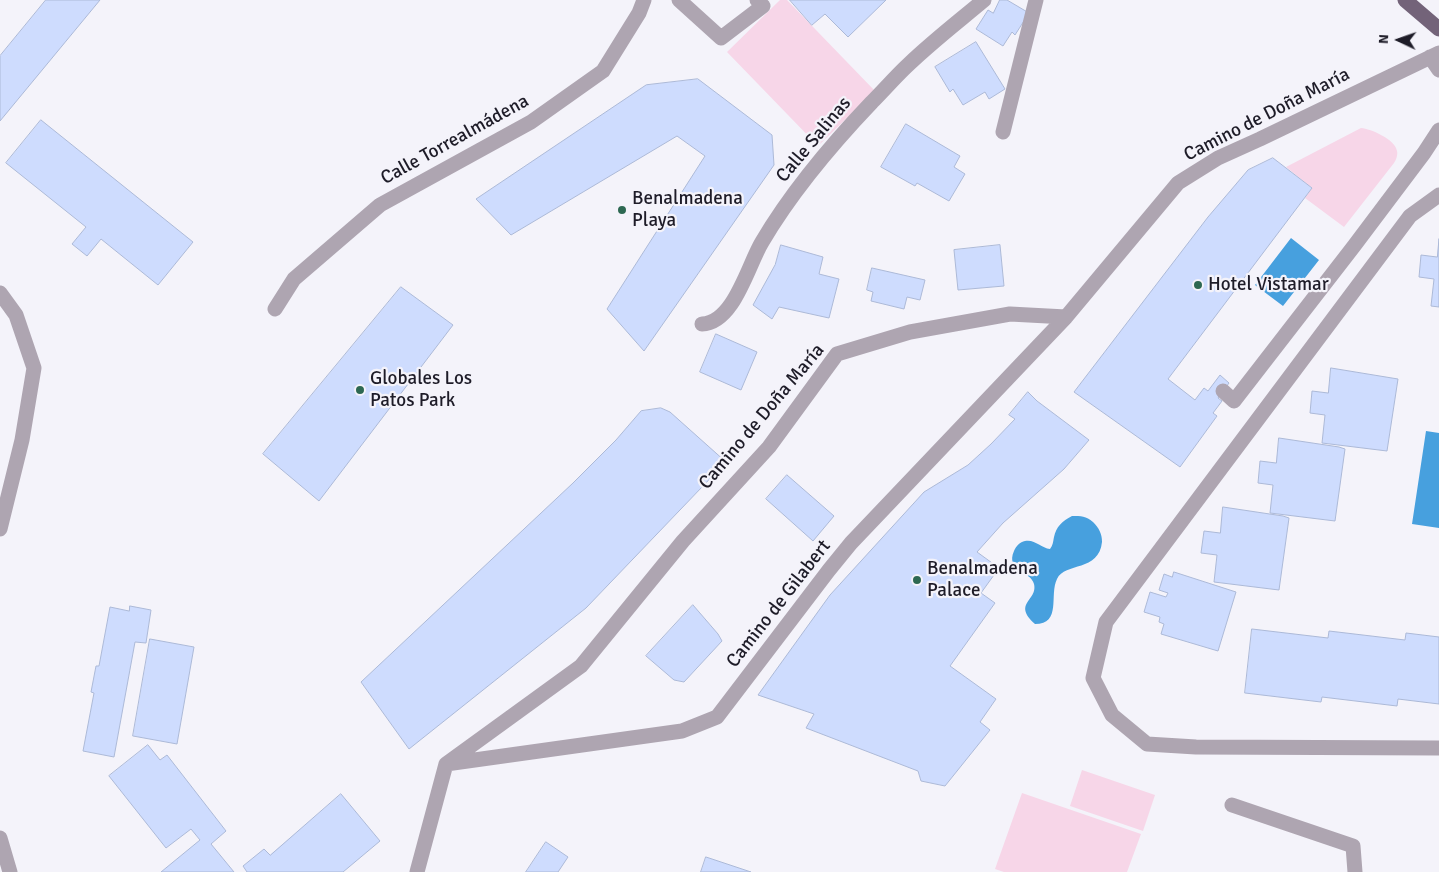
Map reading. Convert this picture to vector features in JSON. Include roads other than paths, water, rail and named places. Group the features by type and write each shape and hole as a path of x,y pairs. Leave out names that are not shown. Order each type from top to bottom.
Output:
{"main road":[{"path":"1405,0 1439,29"}],"street":[{"name":"Calle Torrealmádena","path":"275,309 294,279 380,205 531,122 603,71 639,13 644,0"},
{"path":"679,0 721,38 763,6 757,0"},
{"name":"Calle Salinas","path":"702,324 716,320 734,301 766,234 805,178 851,125 909,64 984,0"},
{"path":"1003,132 1036,0"},
{"path":"1434,55 1439,70"},
{"name":"Camino de Doña María","path":"446,764 580,666 683,541 769,447 837,354 910,332 1010,314 1066,317 1178,183 1218,158 1434,55"},
{"path":"1223,391 1234,401 1354,246 1439,130"},
{"path":"1439,195 1410,216 1106,622 1093,678 1112,715 1147,744 1196,747 1439,748"},
{"path":"0,293 16,315 34,368 22,440 0,529"},
{"name":"Camino de Gilabert","path":"446,764 682,731 717,717 851,543 1066,317"},
{"path":"417,872 446,764"},
{"path":"1232,805 1353,846 1355,872"},
{"path":"0,838 10,872"}],"water":[{"path":"1291,238 1319,260 1283,306 1255,285"},
{"path":"1426,431 1439,433 1439,528 1412,524"},
{"path":"1072,516 1086,517 1097,527 1102,539 1100,552 1089,562 1061,574 1055,586 1052,614 1043,623 1035,624 1026,611 1027,602 1033,594 1034,584 1013,563 1014,551 1020,543 1029,541 1050,549 1058,527"}],"place":[{"name":"Benalmadena Playa","path":"622,210"},
{"name":"Hotel Vistamar","path":"1198,285"},
{"name":"Globales Los Patos Park","path":"360,390"},
{"name":"Benalmadena Palace","path":"917,580"}]}
